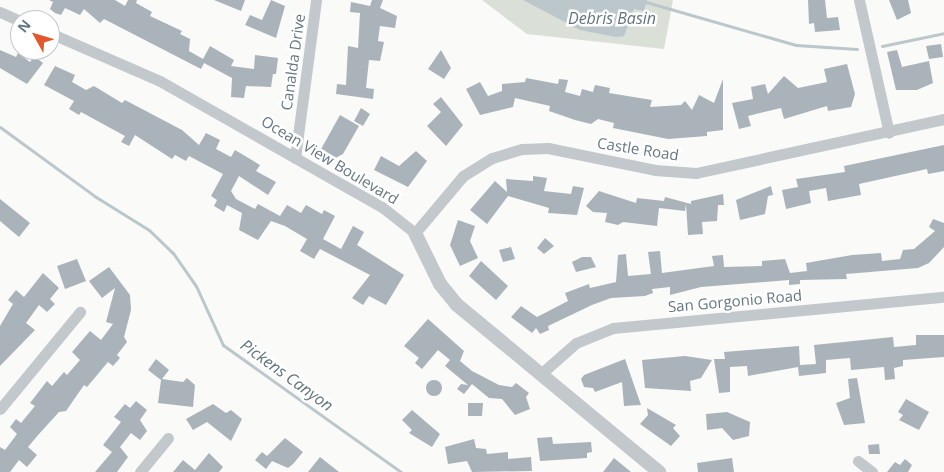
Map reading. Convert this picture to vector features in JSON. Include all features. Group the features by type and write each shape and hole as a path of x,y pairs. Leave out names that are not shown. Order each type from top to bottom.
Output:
{"street":[{"name":"Canalda Drive","path":"295,158 316,0"},
{"path":"859,0 889,133"},
{"name":"Ocean View Boulevard","path":"60,38 160,81 382,208 414,233 440,284 456,304 542,372 659,472"},
{"name":"Castle Road","path":"414,233 463,176 492,158 522,149 548,148 655,170 696,173 889,133 944,119"},
{"name":"San Gorgonio Road","path":"542,372 576,343 614,328 944,297"},
{"path":"0,409 80,312"},
{"path":"140,472 168,438"},
{"path":"858,461 872,472"}],"shaded area":[{"path":"482,0 673,0 664,49 527,34"}],"water":[{"name":"Debris Basin","path":"523,0 647,0 644,11 634,9 624,36 616,37 580,30"}],"building":[{"path":"49,0 115,0 125,6 128,0 137,0 136,3 152,12 150,16 182,31 180,34 190,39 189,51 203,59 210,46 234,60 231,66 254,69 255,55 278,58 276,74 273,74 271,87 246,86 244,98 231,97 232,78 204,63 201,69 104,19 100,23 84,9 80,15 65,8 60,15 60,10 50,9 53,2"},
{"path":"214,0 245,0 241,11"},
{"path":"271,0 285,6 276,38 245,25 250,15 262,20"},
{"path":"372,0 383,0 380,8 397,16 395,28 380,26 378,41 384,42 380,61 369,60 366,88 374,89 373,99 336,94 337,84 346,85 348,46 358,48 360,13 350,12 351,2 370,6"},
{"path":"808,0 825,0 827,18 838,17 840,30 815,32 814,23 809,24"},
{"path":"889,0 908,0 911,13 897,20"},
{"path":"941,44 943,57 929,59 926,46"},
{"path":"0,50 10,54 10,60 27,60 30,62 31,60 39,60 43,63 27,84 0,68"},
{"path":"441,50 451,68 444,79 428,69"},
{"path":"897,50 902,67 929,61 933,83 917,90 896,90 887,52"},
{"path":"847,64 855,94 851,107 828,111 827,106 784,119 781,108 748,116 751,126 739,129 732,103 753,99 751,87 765,84 768,94 784,76 798,88 827,82 824,69"},
{"path":"55,66 75,75 72,82 86,90 94,86 122,103 125,100 182,130 199,145 206,133 220,140 216,149 231,157 235,150 260,165 256,171 276,182 268,195 239,176 231,191 236,199 255,209 258,204 280,216 287,205 301,213 306,205 322,214 324,210 335,216 323,239 341,249 353,226 364,232 357,245 404,275 386,305 369,296 363,305 352,298 370,275 320,249 314,259 300,251 307,239 285,226 271,221 258,240 239,230 242,213 227,205 224,212 214,206 217,200 211,196 223,174 189,156 186,161 175,155 172,159 135,135 129,146 121,142 125,136 81,112 79,115 69,109 74,101 44,85"},
{"path":"526,78 558,84 559,79 568,80 565,92 580,96 582,89 593,92 595,85 610,88 609,93 652,100 650,107 681,105 685,101 692,110 699,95 714,103 723,79 723,130 707,132 707,136 668,139 613,128 614,123 598,119 591,124 575,120 549,111 550,106 515,98 513,107 480,115 466,89 480,82 488,96 502,91 502,84 525,82"},
{"path":"441,97 463,125 446,146 427,126 441,112 433,104"},
{"path":"361,108 370,114 363,126 354,121"},
{"path":"340,115 359,126 343,154 334,159 320,151"},
{"path":"944,145 944,171 928,174 927,169 859,184 861,195 828,201 826,188 809,191 811,203 786,209 782,190 798,187 796,179 845,172 844,166"},
{"path":"416,151 427,161 408,187 374,170 381,156 399,166"},
{"path":"533,176 547,178 544,191 571,194 573,186 584,188 577,215 548,213 549,208 508,196 487,224 470,210 495,181 507,192 506,179 533,181"},
{"path":"771,186 773,195 768,196 765,214 740,220 736,200"},
{"path":"599,191 636,203 637,198 664,201 665,197 691,204 691,201 723,194 724,205 718,205 717,221 702,222 703,234 688,235 686,204 685,211 659,208 657,226 623,222 618,225 605,222 607,213 593,212 586,206"},
{"path":"0,199 30,223 19,237 0,221"},
{"path":"933,219 944,223 944,247 929,263 918,268 846,274 847,279 800,280 800,284 789,285 789,280 701,287 670,295 670,287 652,289 653,293 645,296 611,298 592,305 548,326 549,330 540,334 536,328 532,333 511,317 521,306 537,317 568,301 565,293 589,284 590,288 616,282 618,255 626,254 628,276 651,274 648,252 660,251 662,273 714,266 712,256 723,255 724,267 762,266 762,261 785,259 790,273 807,271 806,263 852,255 881,253 882,261 900,259 903,250 914,249 935,231 929,227"},
{"path":"458,220 475,226 470,241 478,258 460,266 450,245"},
{"path":"545,238 554,246 544,254 537,248"},
{"path":"511,247 515,259 503,262 499,250"},
{"path":"582,257 591,257 596,267 576,272 572,262"},
{"path":"77,259 86,281 65,289 57,266"},
{"path":"481,261 508,286 496,300 469,276"},
{"path":"109,267 130,295 131,310 124,337 127,342 117,355 120,358 113,366 108,362 87,387 84,385 66,411 59,412 39,434 28,447 37,455 27,467 19,460 10,472 0,472 0,447 5,450 17,434 10,427 16,419 21,423 35,406 30,403 47,381 52,386 64,372 67,375 80,360 72,352 90,331 101,340 113,324 106,322 115,288 102,298 89,281"},
{"path":"43,273 59,288 50,299 55,304 47,312 39,305 26,323 35,330 0,366 0,326 13,304 8,300 16,290 24,297"},
{"path":"428,319 464,351 460,361 472,371 499,385 512,387 516,383 529,393 526,397 530,409 515,415 502,399 489,398 472,384 464,394 457,389 461,384 468,385 445,366 450,360 438,350 422,369 415,363 419,358 404,346"},
{"path":"916,335 944,335 944,357 903,360 903,366 894,368 895,379 885,380 884,367 851,370 850,358 826,360 826,373 799,376 798,367 748,376 747,366 730,367 730,392 719,393 714,359 725,359 724,352 799,346 800,365 816,364 814,345 893,337 894,347 916,345"},
{"path":"685,356 712,360 701,378 690,381 691,391 645,388 642,360"},
{"path":"156,359 169,370 162,379 183,382 187,378 195,385 193,407 158,403 161,380 148,370"},
{"path":"625,359 641,405 624,406 622,382 595,392 593,388 584,387 581,379 584,375"},
{"path":"857,378 865,423 844,425 836,403 850,398 848,379"},
{"path":"434,380 440,382 442,388 440,394 434,396 428,394 426,388 428,382"},
{"path":"906,399 929,412 919,430 899,420 903,415 898,412"},
{"path":"136,401 147,410 140,420 147,431 140,440 131,433 120,447 128,457 117,472 95,472 112,452 103,445 121,422 114,417 125,404 130,408"},
{"path":"468,403 483,403 482,416 468,416"},
{"path":"213,404 226,413 231,410 242,419 231,441 207,422 193,430 186,419"},
{"path":"647,408 676,425 673,428 680,436 671,446 640,424 648,415"},
{"path":"412,410 440,434 432,447 409,433 412,430 402,420"},
{"path":"727,412 750,422 749,436 733,440 722,428 707,430 706,414"},
{"path":"552,437 553,444 591,442 592,452 587,453 587,458 540,461 537,438"},
{"path":"285,438 303,452 288,468 272,461 266,469 255,460 262,452 267,456"},
{"path":"474,439 476,448 486,449 487,454 508,452 508,459 531,457 532,471 472,472 467,461 448,464 445,447"},
{"path":"879,444 880,454 869,454 868,445"},
{"path":"209,453 223,467 219,472 173,472 183,460 195,470"},
{"path":"320,457 339,472 308,472"},
{"path":"614,458 631,472 603,472"},
{"path":"732,458 734,472 698,472 697,463"},
{"path":"905,459 912,465 908,472 887,472 895,462 900,465"}],"waterway":[{"path":"646,2 796,45 857,49"},
{"path":"882,46 944,33"},
{"name":"Pickens Canyon","path":"0,127 96,197 149,230 173,253 196,286 223,345 401,472"}]}
